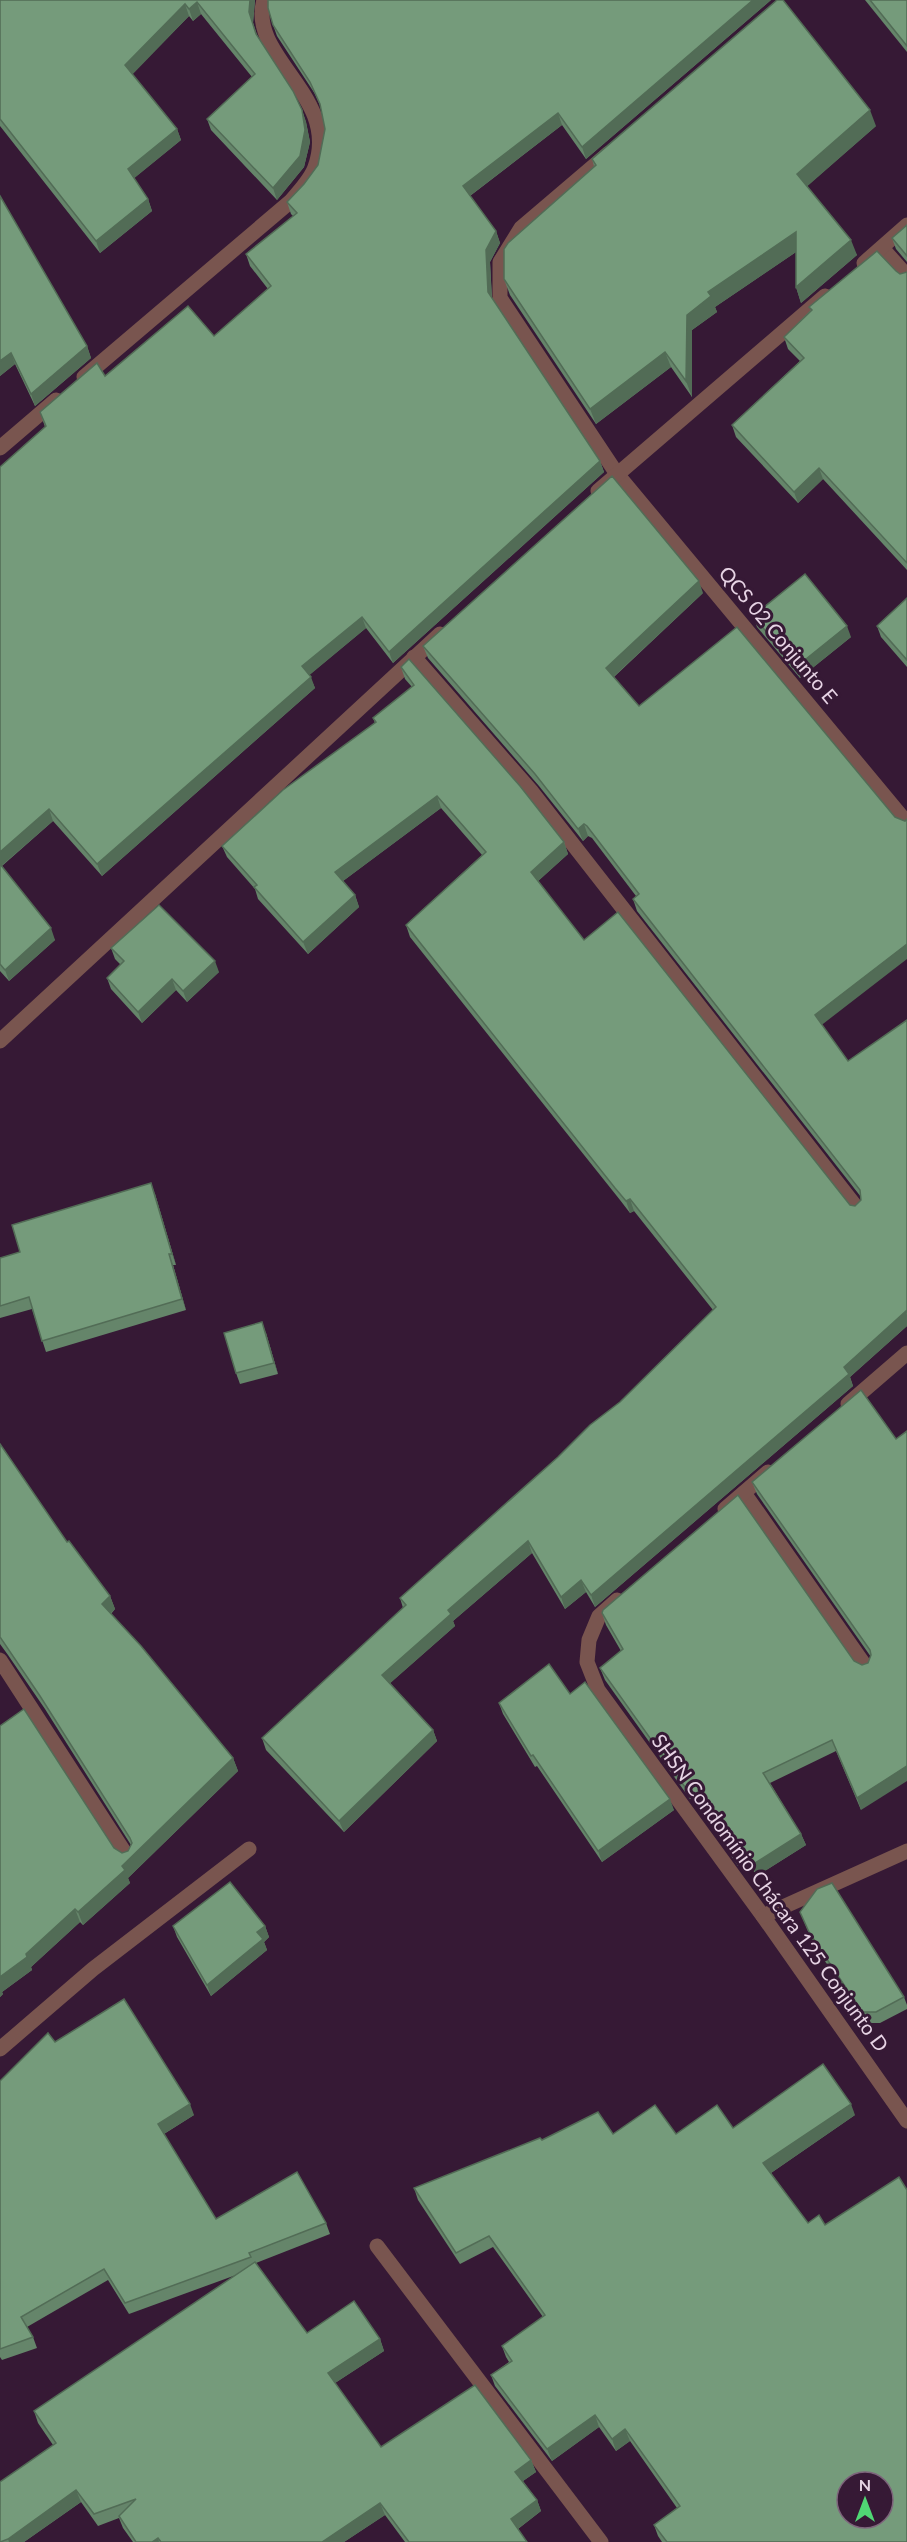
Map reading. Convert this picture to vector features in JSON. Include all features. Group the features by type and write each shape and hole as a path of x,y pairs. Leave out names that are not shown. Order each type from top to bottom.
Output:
{"street":[{"path":"0,448 291,201 315,168 321,134 305,94 268,41 262,28 261,12 264,0"},
{"name":"QCS 02 Conjunto E","path":"618,145 521,228 500,262 500,298 617,474 907,823"},
{"path":"856,270 907,225"},
{"path":"882,248 907,276"},
{"path":"590,498 838,285"},
{"path":"0,1041 449,626"},
{"path":"414,657 532,792 857,1208"},
{"path":"834,1415 907,1353"},
{"path":"717,1516 780,1462"},
{"path":"744,1493 866,1666"},
{"name":"SHSN Condomínio Chácara 125 Conjunto D","path":"626,1593 599,1616 589,1640 587,1662 598,1690 763,1916 907,2121"},
{"path":"0,1660 127,1856"},
{"path":"0,2049 93,1969 249,1849"},
{"path":"763,1916 907,1851"},
{"path":"377,2246 601,2542"}],"building":[{"path":"0,0 250,0 249,12 256,34 293,91 302,110 305,130 300,156 273,188 207,119 255,74 197,2 189,9 185,4 125,65 177,129 128,169 148,199 96,241 0,119"},
{"path":"268,0 753,0 582,147 558,113 463,186 496,231 486,250 488,292 600,461 389,652 362,617 302,666 311,677 97,864 49,809 0,852 0,467 46,426 40,412 97,363 105,376 188,306 214,336 271,286 246,254 297,213 287,202 318,165 325,129 320,104 310,82 273,25"},
{"path":"777,0 783,0 870,110 797,174 851,240 796,287 796,232 708,292 711,296 687,315 686,381 665,352 590,409 504,279 504,249 596,165 592,159"},
{"path":"870,0 907,0 907,46"},
{"path":"0,196 87,346 31,394 11,353 0,361"},
{"path":"907,225 907,256 892,238"},
{"path":"877,251 900,274 907,272 907,563 819,468 794,492 732,425 804,358 784,337 812,310 809,307"},
{"path":"612,476 699,581 606,668 639,706 737,627 895,817 905,821 907,819 907,944 815,1015 848,1061 907,1020 907,1313 906,1311 844,1367 849,1374 591,1595 581,1580 561,1597 528,1541 448,1610 451,1614 382,1675 433,1730 339,1821 262,1738 406,1605 400,1598 558,1457 590,1425 620,1402 716,1307 630,1199 626,1201 615,1188 406,925 486,852 437,796 335,872 355,895 303,942 254,887 257,885 222,846 283,790 376,722 373,718 414,685 401,667 409,659 520,786 564,842 531,872 584,940 618,912 850,1205 855,1206 861,1200 860,1190 633,899 639,894 587,826 584,824 578,829 535,774 423,646"},
{"path":"805,574 847,626 796,667 753,616"},
{"path":"907,598 907,660 877,626"},
{"path":"0,864 51,928 5,970 0,964"},
{"path":"159,905 215,961 183,991 172,979 138,1012 107,978 124,961 111,948"},
{"path":"151,1183 172,1254 169,1254 182,1299 42,1341 29,1297 0,1306 0,1258 20,1252 12,1225"},
{"path":"262,1322 274,1363 236,1373 224,1333"},
{"path":"861,1390 896,1439 907,1431 907,1766 857,1798 832,1740 763,1773 801,1834 752,1865 741,1847 734,1854 688,1786 685,1787 600,1668 623,1649 602,1613 738,1495 854,1661 862,1665 868,1663 870,1650 752,1482"},
{"path":"0,1444 67,1542 69,1541 110,1596 102,1604 141,1646 233,1758 122,1866 125,1870 78,1912 75,1909 26,1954 27,1957 0,1977 0,1726 24,1709 114,1848 122,1853 128,1851 132,1843 40,1696 0,1637"},
{"path":"549,1664 570,1694 585,1682 670,1799 598,1851 533,1755 531,1756 499,1703"},
{"path":"230,1882 265,1926 257,1932 263,1939 207,1985 173,1926"},
{"path":"832,1883 904,1997 876,2012 862,2012 809,1932 800,1912 817,1889"},
{"path":"124,1999 190,2104 158,2124 216,2219 297,2172 326,2223 249,2253 251,2257 125,2303 104,2269 21,2317 33,2337 0,2349 0,2081 48,2033 55,2042"},
{"path":"823,2064 851,2104 763,2163 808,2223 819,2215 825,2225 899,2177 907,2190 907,2542 667,2542 654,2525 680,2506 625,2429 612,2439 595,2415 547,2449 491,2375 512,2361 502,2346 545,2315 489,2236 456,2253 414,2188 540,2138 542,2140 598,2112 613,2134 655,2105 676,2134 717,2105 733,2128"},
{"path":"255,2262 307,2333 354,2301 380,2339 328,2373 381,2447 475,2385 531,2460 515,2472 537,2500 511,2519 527,2542 409,2542 380,2503 322,2542 161,2542 158,2538 152,2542 136,2542 119,2516 136,2499 94,2514 76,2490 8,2539 0,2542 0,2482 56,2443 34,2411"}]}
